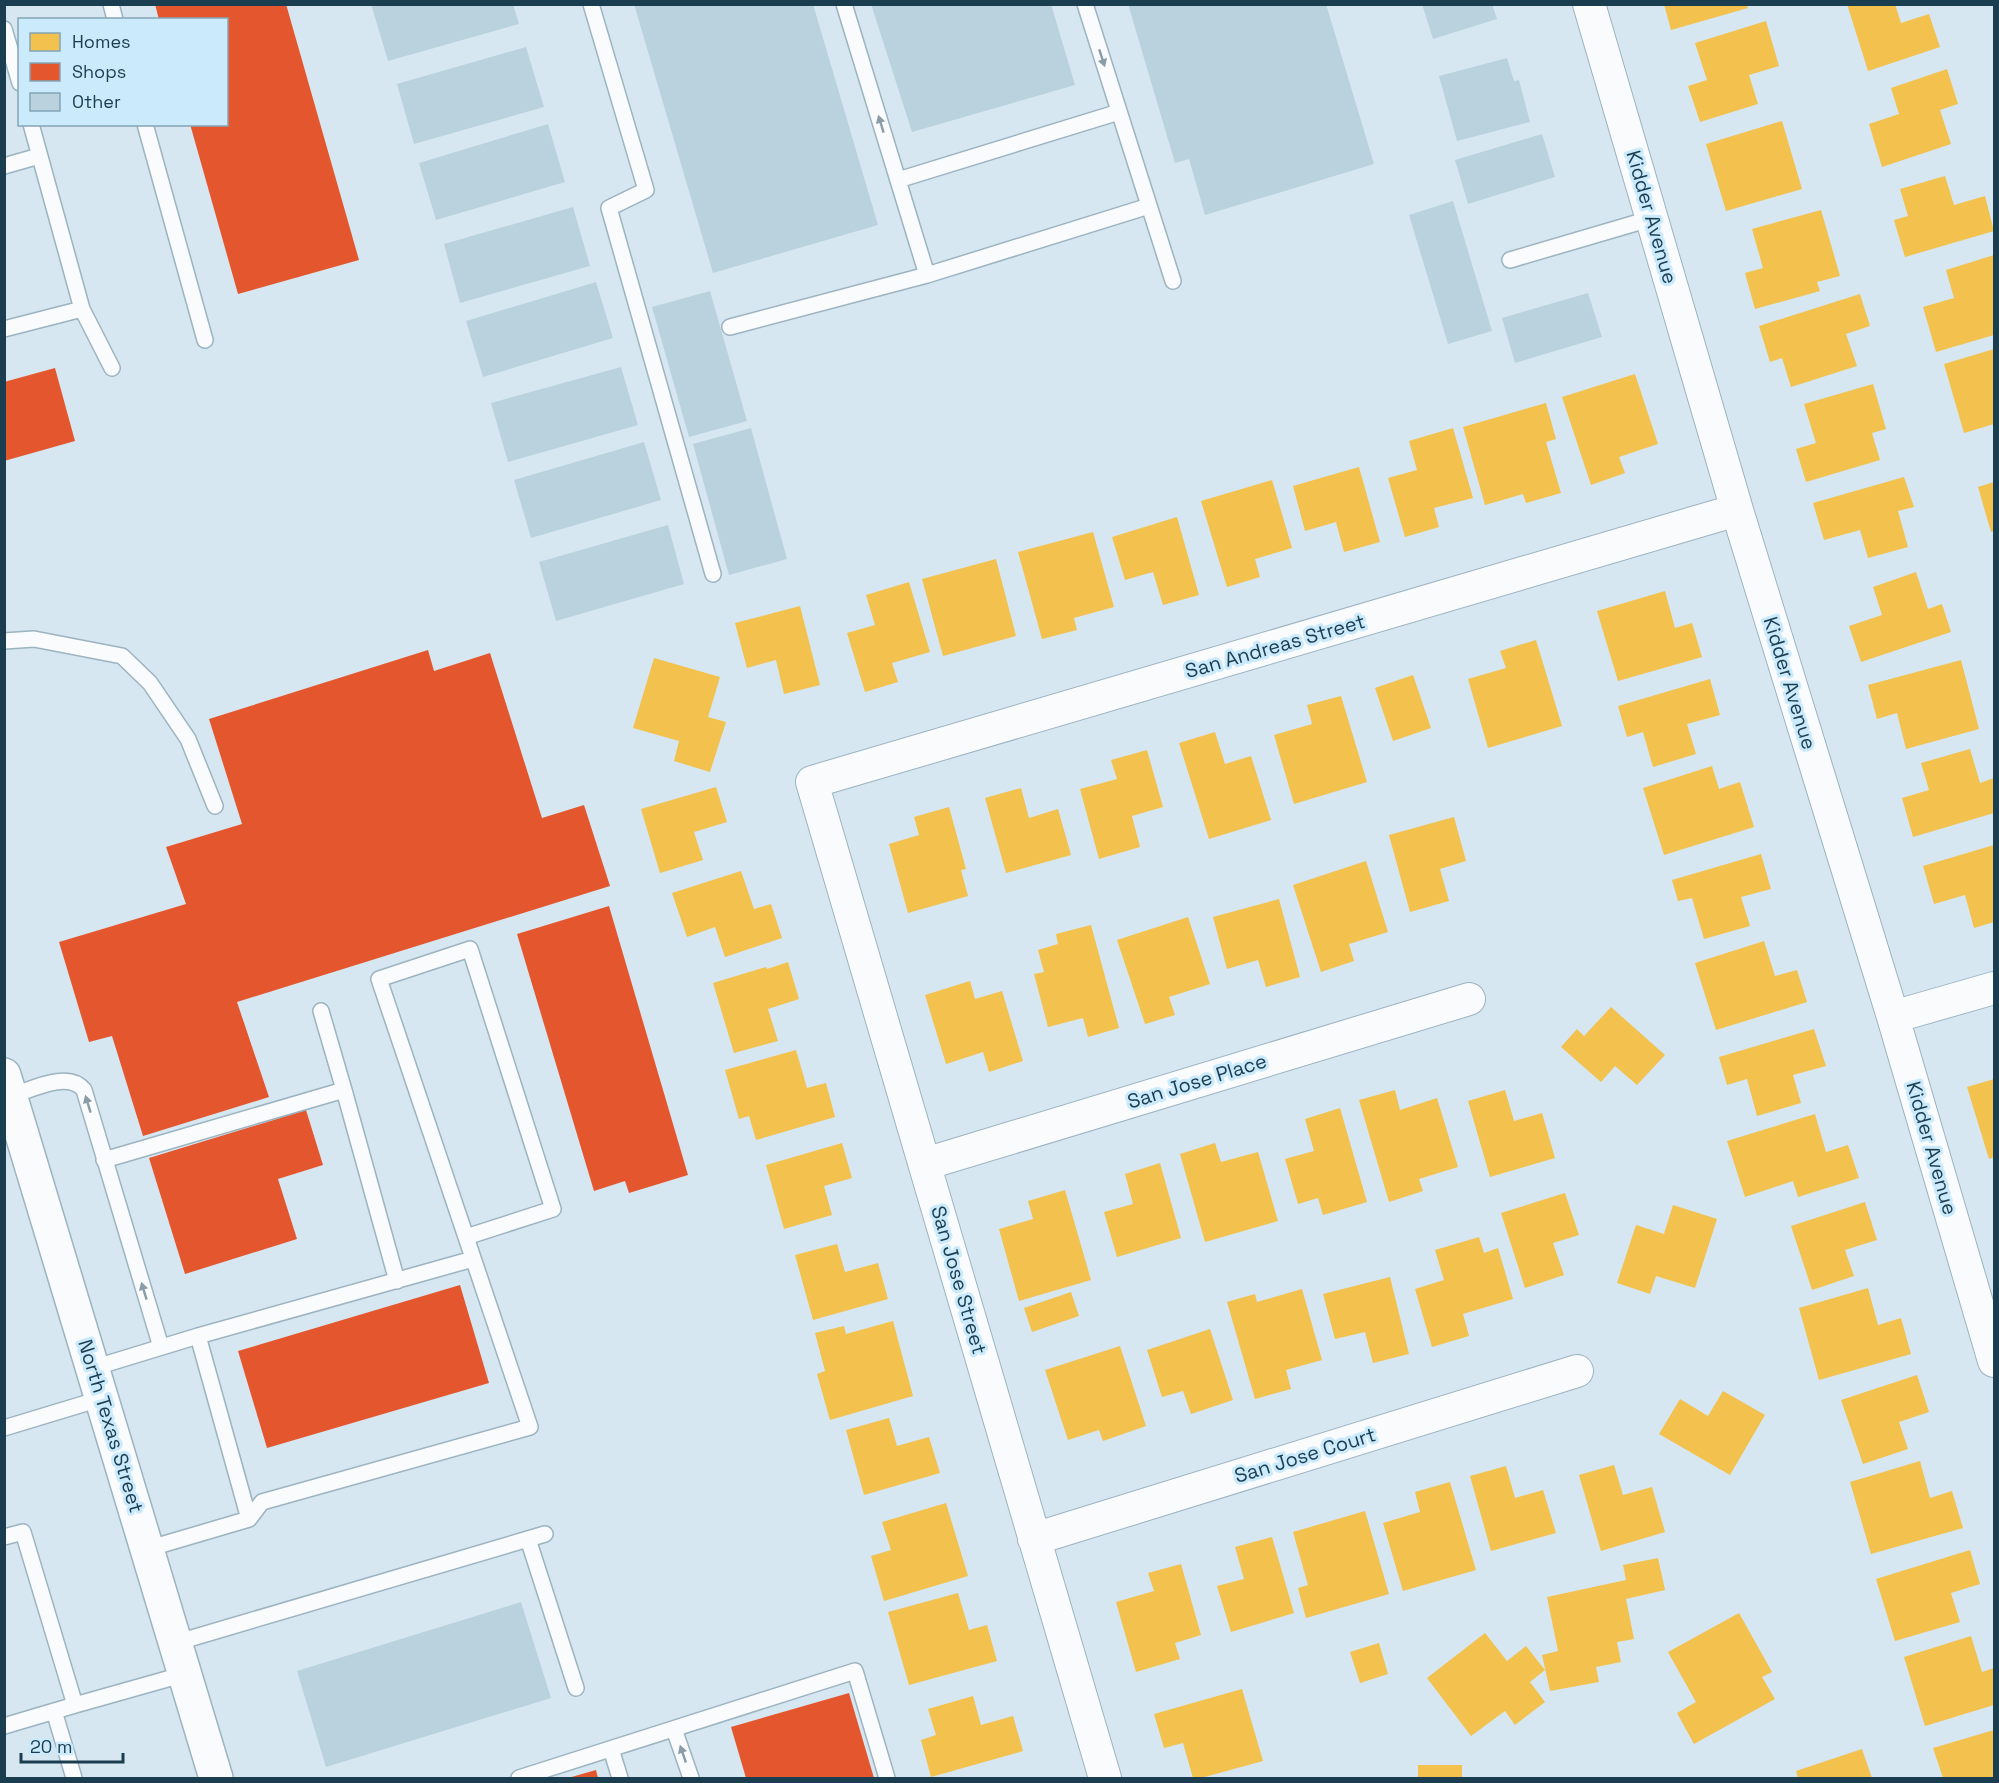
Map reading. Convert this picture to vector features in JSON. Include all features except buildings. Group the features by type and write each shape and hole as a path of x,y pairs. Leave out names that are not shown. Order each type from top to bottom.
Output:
{"main road":[{"name":"North Texas Street","path":"8,1085 216,1779"}],"street":[{"name":"Kidder Avenue","path":"1589,4 1737,510 1893,1017 1995,1361"},
{"name":"San Andreas Street","path":"812,782 1737,510"},
{"name":"San Jose Street","path":"812,782 1105,1779"},
{"path":"1893,1017 1995,988"},
{"name":"San Jose Place","path":"925,1164 1469,999"},
{"name":"San Jose Court","path":"1034,1539 1577,1371"}],"lane":[{"path":"591,4 646,190 609,208 713,574"},
{"path":"844,4 927,275"},
{"path":"1085,4 1173,281"},
{"path":"4,29 18,76"},
{"path":"898,180 1119,112"},
{"path":"32,126 82,309 112,368"},
{"path":"146,126 205,340"},
{"path":"4,166 39,156"},
{"path":"730,327 927,275 1149,206"},
{"path":"1510,260 1653,218"},
{"path":"4,329 82,309"},
{"path":"4,641 34,639 122,656 150,683 188,739 215,806"},
{"path":"147,1549 249,1519 262,1502 530,1427 379,979 470,950 554,1209 466,1237"},
{"path":"321,1011 397,1281"},
{"path":"8,1085 69,1081 79,1084 87,1098 161,1347"},
{"path":"104,1160 344,1090"},
{"path":"93,1368 198,1336 473,1260"},
{"path":"198,1336 249,1519"},
{"path":"4,1428 103,1398"},
{"path":"4,1538 23,1532 75,1705"},
{"path":"175,1643 545,1534"},
{"path":"528,1539 576,1688"},
{"path":"519,1779 855,1671 887,1779"},
{"path":"4,1726 184,1674"},
{"path":"54,1711 74,1779"},
{"path":"675,1729 691,1779"},
{"path":"611,1749 620,1779"}]}
